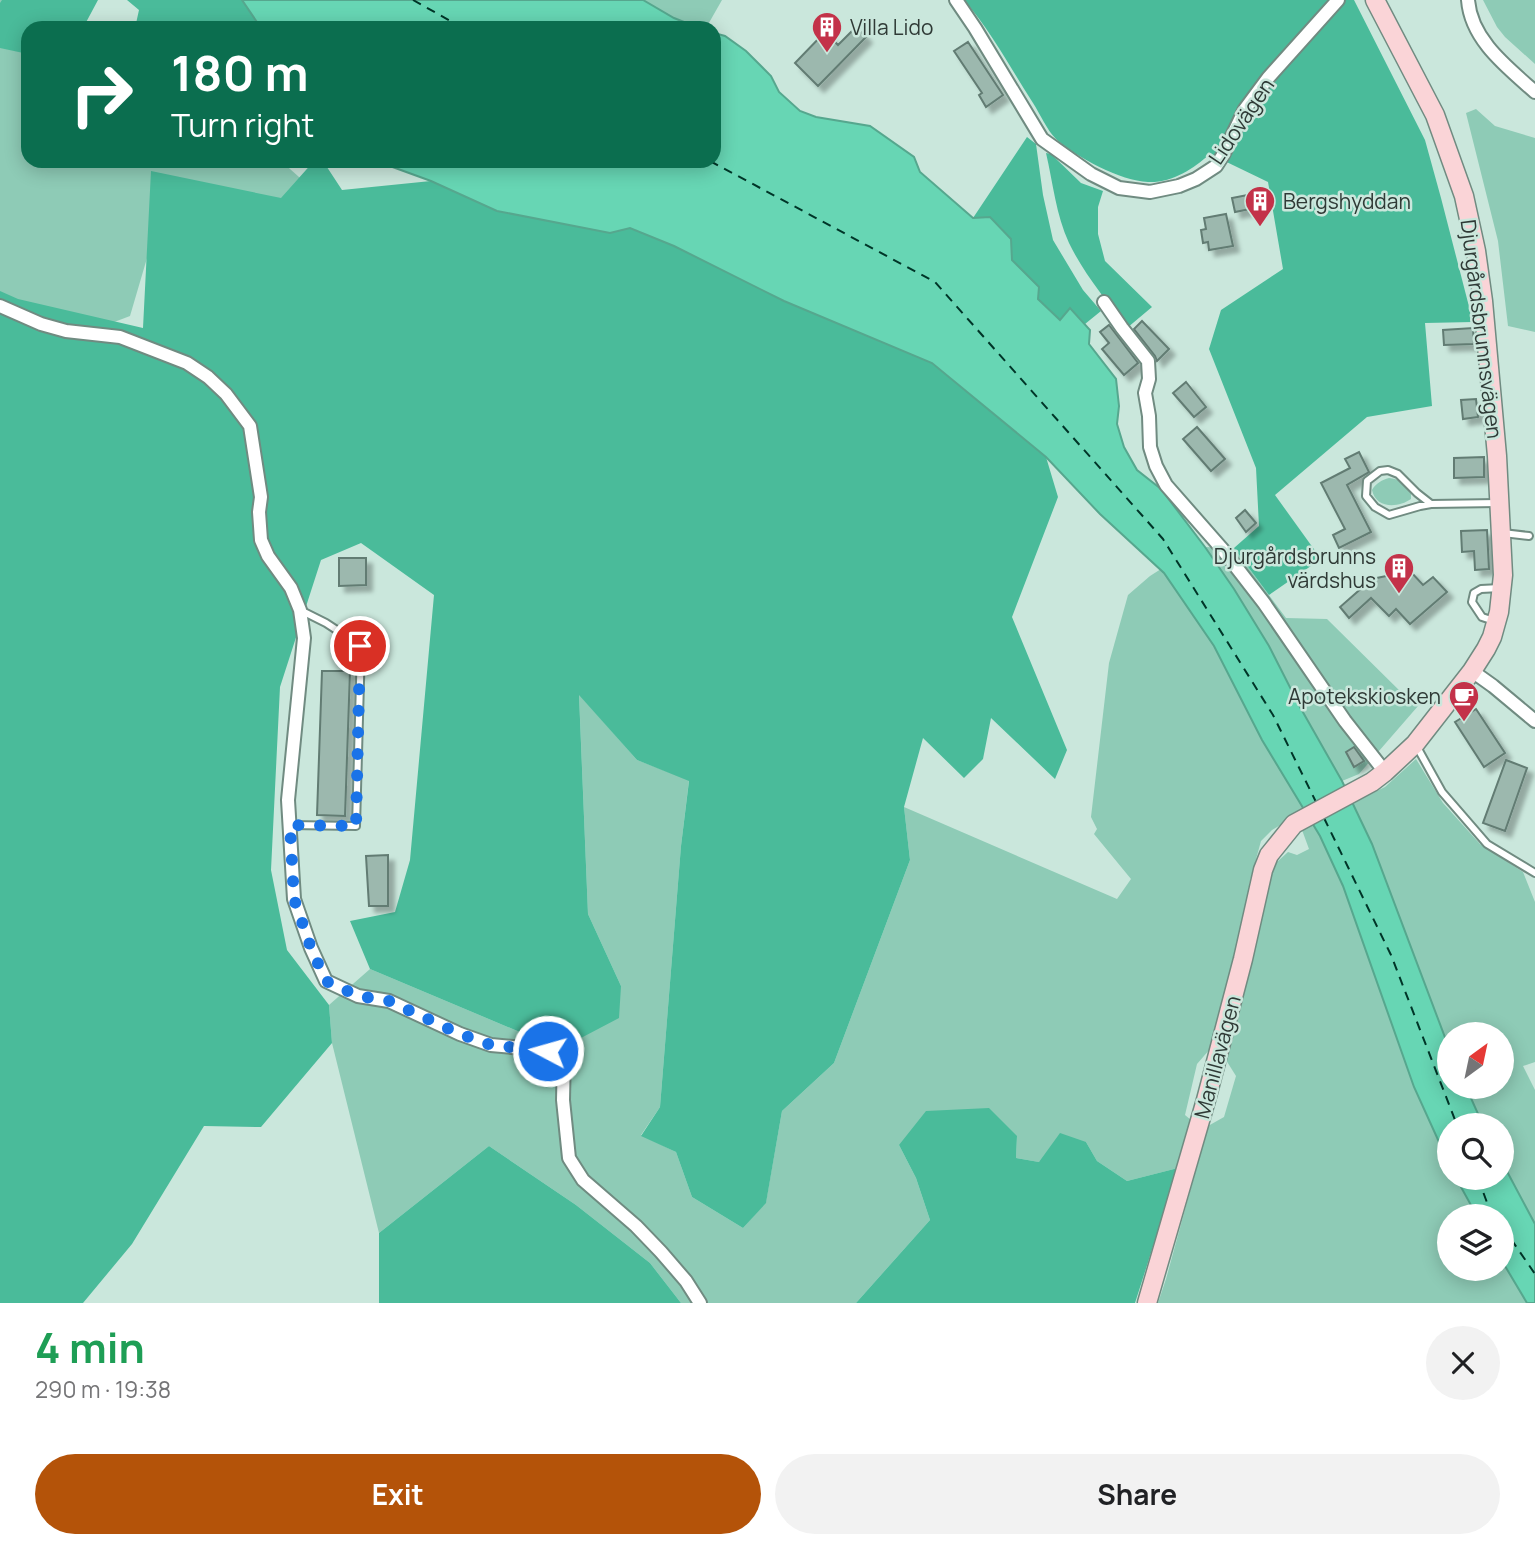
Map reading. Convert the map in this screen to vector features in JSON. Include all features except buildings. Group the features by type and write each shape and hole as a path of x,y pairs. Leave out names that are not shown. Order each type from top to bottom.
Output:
{"street":[{"name":"Lidovägen","path":"956,0 1042,139 1091,174 1119,188 1150,192 1179,186 1216,166 1245,109 1260,88 1338,0"},
{"name":"Djurgårdsbrunnsvägen","path":"1368,784 1415,744 1472,671 1492,637 1503,575 1493,400 1483,301 1464,196 1435,115 1376,0"},
{"path":"1468,0 1468,10 1486,45 1535,92"},
{"path":"1104,302 1149,361 1149,379 1145,393 1150,447 1156,466 1167,485 1264,603 1345,721 1385,772"},
{"path":"0,306 65,331 120,337 187,363 198,369 226,394 246,418 250,426 261,498 261,540 268,556 291,588 300,610 304,638 288,800 294,899 326,981 358,996 389,1001 460,1034 491,1045 564,1052 563,1100 569,1158 583,1180 636,1226 661,1252 701,1303"},
{"path":"1472,671 1535,721"},
{"name":"Manillavägen","path":"1147,1303 1209,1087 1263,870 1275,846 1294,824 1368,784"}],"lane":[{"path":"1431,504 1398,474 1388,470 1380,471 1367,481 1366,496 1375,507 1389,515 1431,504 1500,503"},
{"path":"1501,533 1529,536"},
{"path":"1496,621 1482,617 1472,602 1475,593 1481,589 1502,588"},
{"path":"290,825 356,826 360,646 326,623 300,610"},
{"path":"1415,744 1443,792 1487,844 1535,873"}],"shaded area":[{"path":"0,0 59,0 84,21 21,21 21,168 289,168 326,201 157,224 130,316 109,324 0,298"},
{"path":"2,0 98,0 87,21 21,21 21,52 0,48"},
{"path":"127,0 242,0 256,21 137,21 139,10"},
{"path":"242,0 643,0 682,21 256,21"},
{"path":"643,0 722,0 710,21 679,21"},
{"path":"964,0 1354,0 1425,140 1473,322 1425,323 1432,406 1367,417 1275,495 1321,559 1269,595 1234,548 1259,526 1256,468 1209,349 1221,310 1283,269 1268,182 1210,154 1182,174 1157,182 1137,181 1112,173 1087,160 1056,139 992,37"},
{"path":"1483,0 1535,0 1535,64 1505,37"},
{"path":"721,35 746,51 771,76 779,92 800,111 816,117 870,126 914,157 920,172 973,218 990,217 1011,239 1012,260 1039,287 1038,299 1060,320 1070,308 1090,330 1089,344 1116,379 1119,406 1117,424 1124,447 1137,470 1161,489 1205,547 1269,646 1342,781 1372,844 1439,1022 1437,1022 1437,1099 1471,1099 1478,1113 1437,1113 1437,1138 1414,1087 1343,886 1320,836 1262,740 1214,646 1164,573 1100,514 1046,457 932,363 784,301 674,246 630,228 610,233 497,211 395,168 721,168"},
{"path":"1476,109 1495,126 1535,138 1535,332 1508,326 1498,241 1466,113"},
{"path":"1027,137 1036,144 1053,240 1083,290 1101,311 1085,324 1070,308 1061,321 1038,299 1039,287 973,218"},
{"path":"1046,153 1051,154 1081,183 1103,191 1098,207 1098,234 1105,261 1152,307 1127,328 1069,243 1058,210"},
{"path":"308,168 328,168 342,190 431,181 497,211 610,233 630,228 674,246 784,301 932,363 1046,457 1058,497 1012,617 1067,750 1055,779 991,718 983,759 964,778 923,738 904,807 910,860 834,1063 782,1111 766,1203 743,1228 692,1197 676,1152 641,1136 660,1107 681,846 689,781 637,760 579,695 588,914 621,986 619,1018 560,1049 370,969 350,921 395,912 410,860 434,595 361,543 321,560 280,687 271,870 287,950 329,1005 332,1043 261,1127 204,1126 132,1244 83,1303 0,1303 0,291 18,299 143,328 151,171 281,198"},
{"path":"1389,478 1404,483 1411,490 1411,499 1394,505 1378,501 1372,490 1379,482"},
{"path":"1205,547 1234,548 1286,618 1327,619 1406,697 1425,698 1359,774 1342,781 1269,646"},
{"path":"1161,569 1214,646 1262,740 1304,811 1272,830 1261,841 1250,881 1239,942 1210,1049 1197,1064 1185,1115 1191,1120 1178,1168 1127,1181 1097,1161 1086,1142 1039,1162 1016,1158 1017,1136 899,1145 916,1178 930,1220 856,1303 681,1303 650,1263 576,1205 489,1146 379,1233 332,1043 329,1005 370,969 560,1049 621,986 588,914 579,694 637,760 689,780 681,846 660,1107 641,1135 676,1152 692,1197 743,1228 766,1202 782,1111 834,1063 910,860 904,807 1117,899 1131,879 1094,834 1097,829 1091,817 1109,663 1128,595"},
{"path":"1416,759 1443,803 1480,844 1523,872 1535,902 1535,1062 1523,1066 1535,1090 1535,1224 1514,1185 1514,1113 1478,1113 1471,1099 1514,1099 1514,1022 1439,1022 1372,844 1352,803 1385,787"},
{"path":"1312,823 1343,886 1414,1087 1437,1138 1437,1190 1463,1190 1470,1204 1437,1204 1437,1281 1514,1281 1527,1303 1158,1303 1208,1126 1224,1117 1236,1076 1226,1060 1270,877 1277,862 1288,852 1297,855 1309,849 1302,830"},
{"path":"989,1108 1017,1136 1016,1158 1039,1162 1060,1133 1086,1142 1097,1161 1127,1181 1178,1168 1135,1303 856,1303 930,1220 916,1178 899,1145 926,1111"},
{"path":"489,1146 576,1205 650,1263 681,1303 379,1303 379,1233"},
{"path":"1514,1185 1535,1224 1535,1303 1527,1303 1514,1281 1514,1204 1470,1204 1463,1190 1514,1190"}],"ferry route":[{"path":"413,0 450,21"},
{"path":"721,167 935,282 1163,539 1273,715 1317,804"},
{"path":"1324,818 1391,955 1452,1113"},
{"path":"1482,1190 1488,1204"},
{"path":"1514,1243 1535,1274"}],"place":[{"name":"Villa Lido","path":"827,54"},
{"name":"Bergshyddan","path":"1260,228"},
{"name":"Djurgårdsbrunns värdshus","path":"1399,595"},
{"name":"Apotekskiosken","path":"1464,723"}],"route":[{"path":"360,646 356,826 290,825 294,899 326,981 358,996 389,1001 460,1034 491,1045 548,1051"}]}
